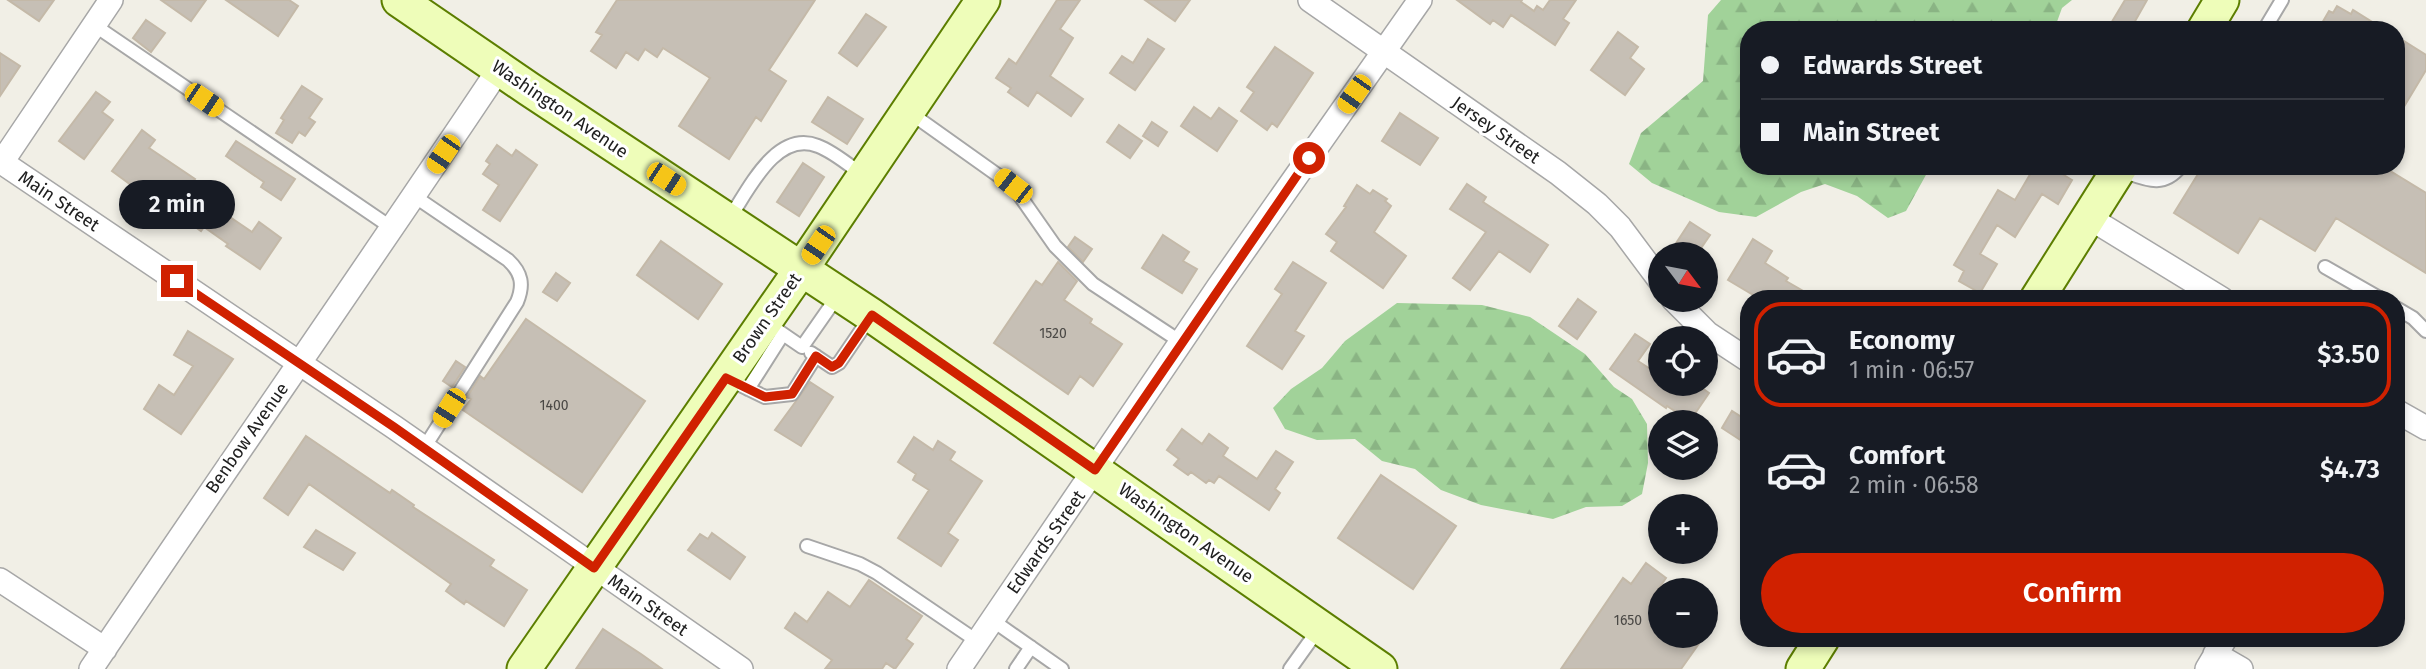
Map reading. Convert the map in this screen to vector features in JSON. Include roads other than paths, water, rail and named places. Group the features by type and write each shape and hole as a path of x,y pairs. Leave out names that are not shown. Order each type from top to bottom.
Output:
{"main road":[{"name":"Washington Avenue","path":"399,0 872,315 1380,669"},
{"name":"Brown Street","path":"524,669 594,568 737,383 774,328 802,268 983,0"},
{"path":"2209,21 2222,0"},
{"path":"2043,290 2115,175"}],"street":[{"path":"1,162 111,0"},
{"name":"Jersey Street","path":"1310,0 1558,173 1597,204 1620,227 1648,265"},
{"name":"Edwards Street","path":"959,669 1181,342 1420,0"},
{"name":"Benbow Avenue","path":"98,663 170,549 499,69"},
{"name":"Main Street","path":"1,162 424,448 741,669"},
{"path":"2088,216 2207,290"},
{"path":"1686,312 1707,333 1740,355"},
{"path":"2405,416 2426,428"},
{"path":"0,580 98,663"},
{"path":"2216,654 2241,669"}],"lane":[{"path":"2269,21 2282,0"},
{"path":"94,25 392,228"},
{"path":"908,111 1013,186 1055,246 1093,284 1181,342"},
{"path":"729,220 771,157 788,145 807,143 820,146 864,176"},
{"path":"2136,175 2150,181 2162,181 2174,175"},
{"path":"414,196 508,260 521,277 517,302 424,448"},
{"path":"2325,267 2365,290"},
{"path":"802,347 839,293"},
{"path":"2405,313 2426,331"},
{"path":"774,328 832,367 839,363 872,315"},
{"path":"737,383 765,397 792,394 816,356"},
{"path":"807,546 860,564 877,573 977,641"},
{"path":"992,620 1062,669"},
{"path":"1290,669 1320,626"},
{"path":"1016,669 1031,647"}]}
